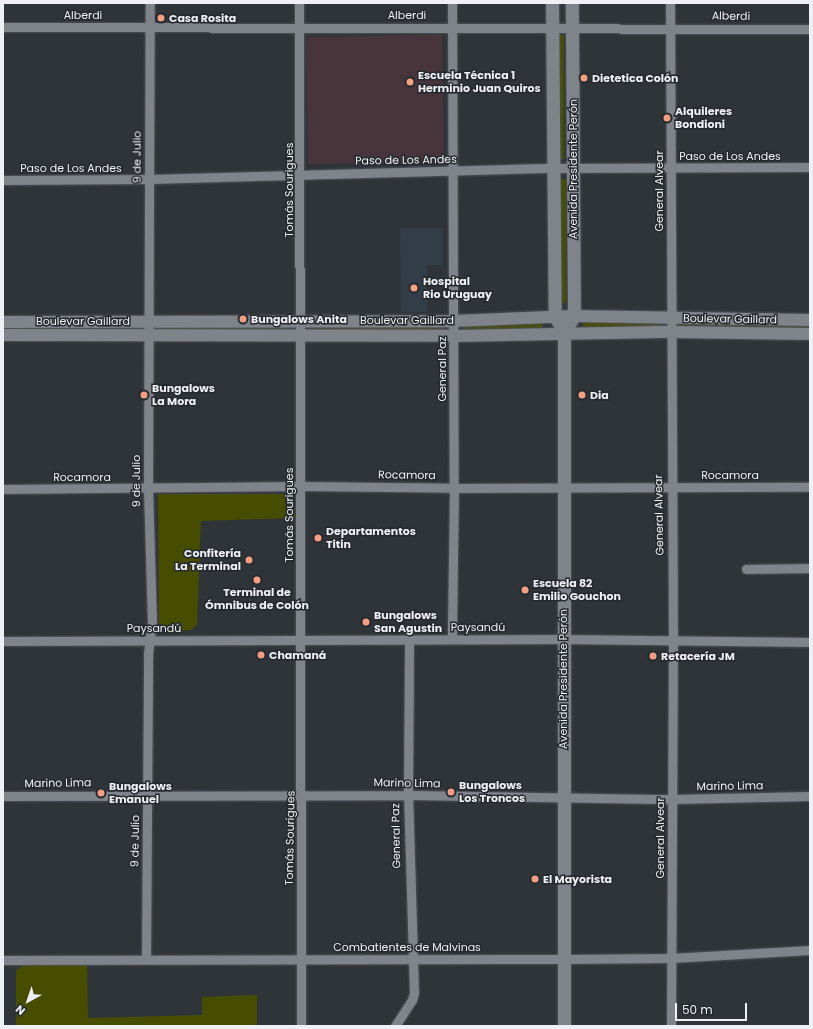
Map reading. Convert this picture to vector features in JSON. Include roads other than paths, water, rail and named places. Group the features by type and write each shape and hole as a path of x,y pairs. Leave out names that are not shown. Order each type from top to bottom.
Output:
{"main road":[{"name":"Avenida Presidente Perón","path":"552,3 555,316 564,333 564,1026"},
{"name":"Avenida Presidente Perón","path":"572,3 574,316"},
{"path":"564,333 574,316"}],"street":[{"name":"9 de Julio","path":"146,959 150,640 148,321 150,3"},
{"name":"Tomás Sourigues","path":"299,3 301,173 299,336 303,795 301,1026"},
{"name":"General Paz","path":"452,3 454,336 452,639"},
{"name":"General Alvear","path":"670,3 672,332 670,487 673,642 671,1026"},
{"name":"Alberdi","path":"3,27 670,27 810,29"},
{"name":"Paso de Los Andes","path":"3,180 149,179 301,173 453,172 554,168 810,167"},
{"name":"Boulevar Gaillard","path":"3,322 300,319 453,321 555,316 810,320"},
{"name":"Boulevar Gaillard","path":"3,335 454,336 672,332 810,334"},
{"name":"Rocamora","path":"3,489 148,489 301,486 454,488 810,487"},
{"path":"746,569 810,568"},
{"name":"Paysandú","path":"3,641 563,639 673,642 810,642"},
{"name":"General Paz","path":"395,1026 412,1000 408,795 409,640"},
{"name":"Marino Lima","path":"3,796 148,794 408,795 563,799 672,799 810,796"},
{"name":"Combatientes de Malvinas","path":"3,960 671,958 810,950"}],"place":[{"name":"Casa Rosita","path":"161,18"},
{"name":"Dietetica Colón","path":"584,78"},
{"name":"Escuela Técnica 1 Herminio Juan Quiros","path":"410,82"},
{"name":"Alquileres Bondioni","path":"667,118"},
{"name":"Hospital Rio Uruguay","path":"414,288"},
{"name":"Bungalows Anita","path":"243,319"},
{"name":"Bungalows La Mora","path":"144,395"},
{"name":"Dia","path":"582,395"},
{"name":"Departamentos Titin","path":"318,538"},
{"name":"Confitería La Terminal","path":"249,560"},
{"name":"Terminal de Ómnibus de Colón","path":"257,580"},
{"name":"Escuela 82 Emilio Gouchon","path":"525,590"},
{"name":"Bungalows San Agustin","path":"366,622"},
{"name":"Chamaná","path":"261,655"},
{"name":"Retacería JM","path":"653,656"},
{"name":"Bungalows Los Troncos","path":"451,792"},
{"name":"Bungalows Emanuel","path":"101,793"},
{"name":"El Mayorista","path":"535,879"}]}
